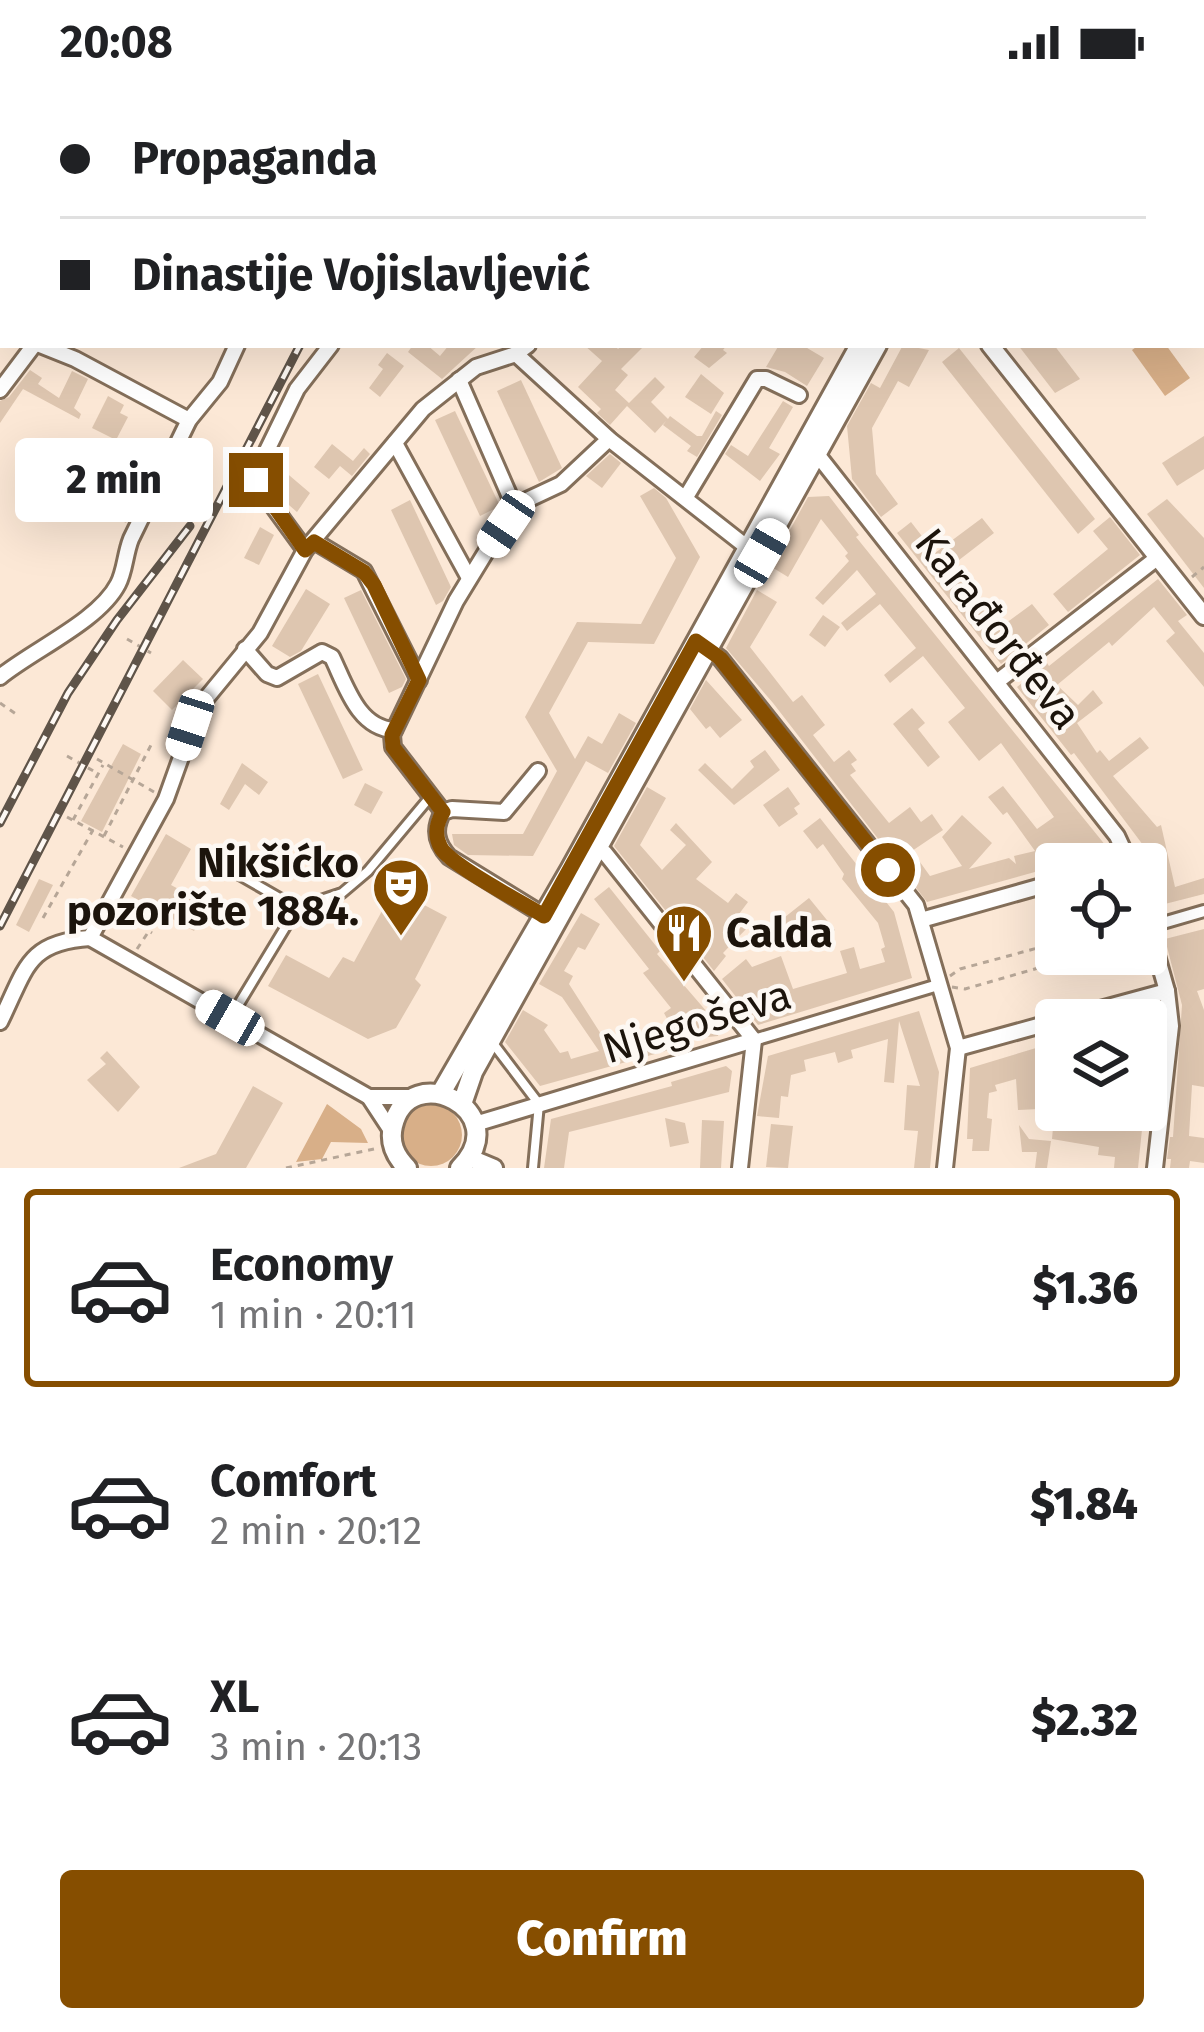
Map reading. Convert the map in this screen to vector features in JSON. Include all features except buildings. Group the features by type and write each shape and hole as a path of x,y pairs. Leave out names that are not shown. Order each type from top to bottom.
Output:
{"main road":[{"path":"462,1104 470,1078 592,845 813,449 859,348"},
{"path":"702,645 748,548 875,348"},
{"path":"441,1093 544,916 592,845"},
{"path":"403,1166 392,1132 395,1118 414,1097 441,1093 462,1104 475,1124 475,1147 465,1163"}],"street":[{"path":"0,390 35,348"},
{"path":"45,348 75,359 188,420"},
{"path":"0,677 108,598 121,578 131,539 188,420 220,382 236,348"},
{"path":"329,348 297,389 256,473 259,487 310,546 364,572 419,680"},
{"path":"992,348 1204,616"},
{"path":"90,938 166,799 199,707 260,633 310,546 423,409 496,358 522,349 609,439 748,548"},
{"path":"686,497 757,380 766,379 799,395"},
{"path":"459,380 514,506"},
{"path":"443,812 393,747 394,730 469,578 514,506 561,484 609,439"},
{"path":"395,443 469,578"},
{"name":"Karađorđeva","path":"813,449 1120,843"},
{"path":"998,681 1157,558"},
{"path":"702,645 916,905 958,1048 945,1168"},
{"path":"245,649 267,674 277,678 322,652 332,657 368,722 394,730"},
{"path":"538,770 504,812 452,808 443,812 436,827 448,857 544,916"},
{"path":"592,845 754,1040 740,1168"},
{"path":"921,920 1035,888"},
{"path":"1167,918 1204,911"},
{"path":"0,1022 33,955 59,940 90,938 369,1097 392,1132"},
{"path":"1156,1168 1171,1025 1163,975"},
{"name":"Njegoševa","path":"475,1124 938,985"},
{"path":"1138,999 1167,991"},
{"path":"958,1048 1035,1027"},
{"path":"369,1097 414,1097"},
{"path":"465,1163 494,1168"}],"lane":[{"path":"230,1018 297,908 342,893 431,796"},
{"path":"215,861 297,908"},
{"path":"491,1041 539,1104 533,1168"}],"path":[{"path":"1192,577 1204,567"},
{"path":"127,639 151,653"},
{"path":"0,704 19,716"},
{"path":"104,836 151,745"},
{"path":"67,756 98,774"},
{"path":"97,759 166,799"},
{"path":"104,764 70,818 136,854"},
{"path":"43,918 92,830"},
{"path":"105,849 110,840"},
{"path":"129,960 148,932 152,933"},
{"path":"938,985 959,969 1035,949"},
{"path":"938,985 965,989 1035,969"},
{"path":"286,1168 374,1149"}],"shaded area":[{"path":"1168,348 1190,378 1165,396 1132,350"},
{"path":"327,1104 361,1129 368,1143 331,1142 322,1159 296,1162"},
{"path":"431,1104 453,1113 462,1135 453,1157 431,1166 409,1157 400,1135 409,1113"}],"railway":[{"path":"0,926 298,348"},
{"path":"0,823 68,693 190,526"}],"place":[{"name":"Nikšićko pozorište 1884.","path":"401,938"},
{"name":"Calda","path":"684,984"}],"route":[{"path":"256,480 305,550 314,542 364,572 374,585 419,680 392,735 393,747 443,812 437,837 448,857 544,916 696,641 720,658 888,870"}]}
